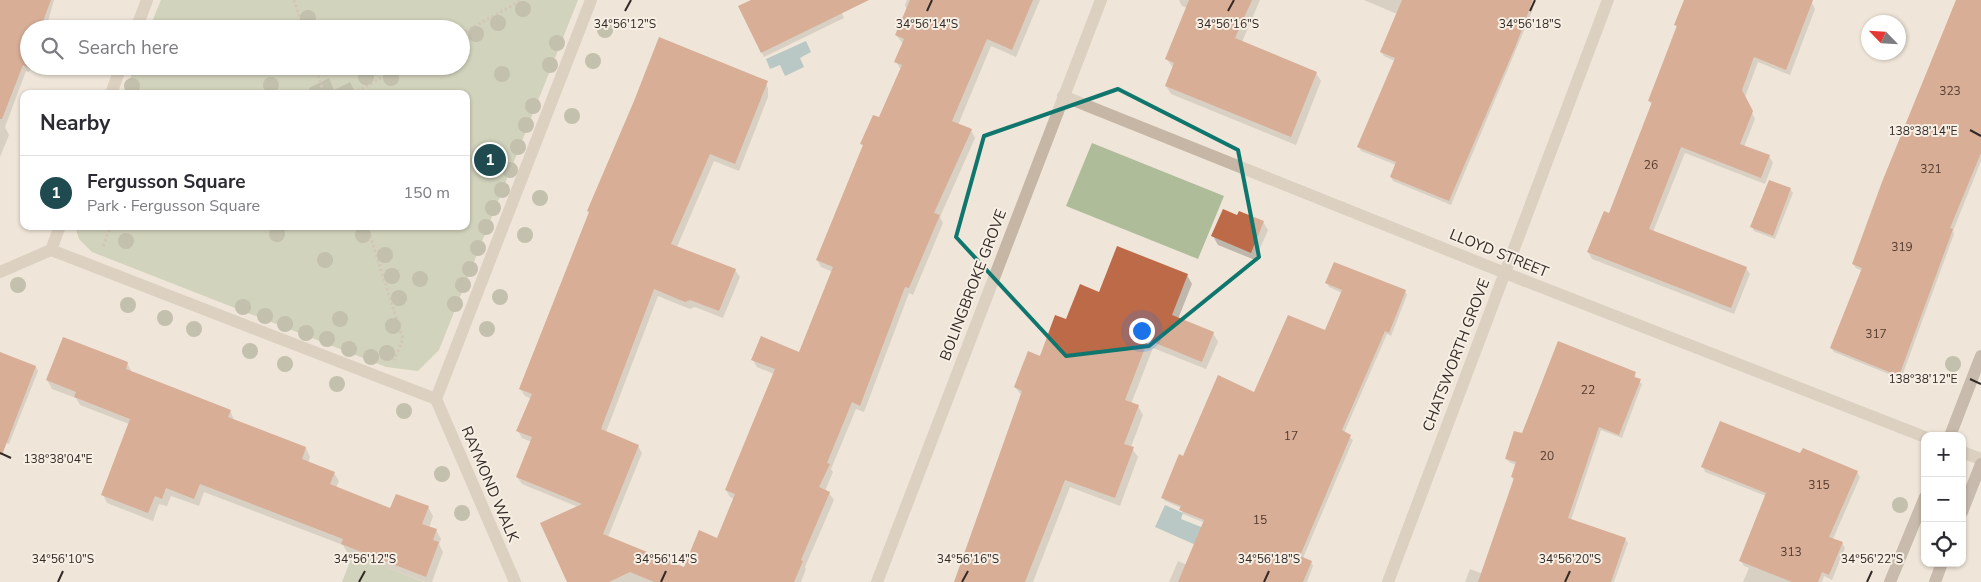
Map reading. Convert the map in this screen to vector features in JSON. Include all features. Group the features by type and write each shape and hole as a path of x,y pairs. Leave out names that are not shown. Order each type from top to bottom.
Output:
{"main road":[{"path":"1952,432 1981,356"},
{"path":"1966,502 1981,464"},
{"path":"1890,582 1921,507"},
{"path":"1935,582 1941,567"}],"street":[{"path":"139,20 147,0"},
{"path":"0,272 51,250 436,399 591,0"},
{"name":"BOLINGBROKE GROVE","path":"877,582 1101,0"},
{"name":"CHATSWORTH GROVE","path":"1388,582 1608,0"},
{"path":"113,90 118,75"},
{"name":"LLOYD STREET","path":"1063,96 1505,273 1921,434"},
{"path":"51,250 58,230"},
{"name":"RAYMOND WALK","path":"436,399 515,582"},
{"path":"1966,453 1981,459"}],"path":[{"path":"294,0 300,20"},
{"path":"470,29 522,0"},
{"path":"319,75 323,90"},
{"path":"360,90 386,75"},
{"path":"100,254 109,230"},
{"path":"368,230 403,339 392,365"}],"highlighted area":[{"path":"1118,89 1238,150 1259,257 1149,346 1066,356 956,237 984,136"}],"green space":[{"path":"161,0 578,0 439,350 418,371 386,367 92,252 79,239 76,230 470,230 470,90 126,90 131,75 470,75 470,20 153,20"},
{"path":"1092,143 1224,196 1198,259 1066,206"},
{"path":"353,554 424,582 342,582"}],"water":[{"path":"806,41 811,52 800,58 804,67 785,76 780,65 770,69 766,59"},
{"path":"1165,505 1183,513 1181,519 1206,529 1198,546 1155,527"}],"building":[{"path":"0,0 51,0 43,20 20,20 20,73 2,119 0,119"},
{"path":"751,0 869,0 761,53 738,6"},
{"path":"910,0 1033,0 1012,50 987,39 952,121 972,129 934,213 940,215 909,288 905,287 860,406 852,402 827,463 830,464 819,487 830,492 801,560 803,561 794,582 654,582 630,572 609,582 567,582 540,523 582,504 516,477 532,437 516,431 532,394 519,389 589,212 587,211 659,37 768,81 735,164 710,154 671,244 736,269 719,311 690,300 685,302 654,289 601,429 639,445 603,534 684,567 699,530 717,538 735,494 725,490 775,369 751,360 761,336 799,352 833,267 816,260 863,145 860,144 873,115 879,117 902,65 894,62 904,39 895,35"},
{"path":"1189,0 1252,0 1235,38 1317,72 1291,137 1165,86 1174,63 1165,59"},
{"path":"1402,0 1533,0 1516,45 1449,201 1390,177 1396,162 1357,147 1395,58 1380,52"},
{"path":"1684,0 1813,0 1786,70 1754,57 1742,90 1753,111 1740,144 1770,155 1761,178 1681,147 1649,229 1747,267 1731,308 1587,252 1604,211 1609,213 1652,102 1648,101 1677,26 1674,25"},
{"path":"1956,0 1981,0 1981,153 1950,228 1953,229 1899,376 1830,348 1862,268 1852,264 1882,182"},
{"path":"1769,180 1791,188 1773,236 1750,227"},
{"path":"1223,209 1237,215 1239,211 1264,221 1251,253 1211,236"},
{"path":"1117,246 1188,274 1172,315 1214,332 1202,362 1148,340 1125,400 1139,405 1124,444 1134,447 1115,498 1065,480 1025,582 954,582 1022,391 1014,387 1028,351 1040,356 1055,315 1066,319 1080,284 1099,292"},
{"path":"1334,262 1406,290 1389,333 1385,331 1342,430 1351,435 1300,556 1312,561 1303,582 1178,582 1204,520 1179,510 1181,506 1161,498 1179,454 1183,456 1218,375 1254,392 1288,315 1325,330 1342,290 1325,283"},
{"path":"63,337 128,362 126,369 231,410 228,417 306,447 302,459 335,472 330,484 390,508 396,494 429,506 422,524 437,529 433,540 439,542 426,577 341,544 343,539 200,484 194,499 166,488 162,499 155,496 148,513 101,495 130,419 74,397 76,392 46,380"},
{"path":"1558,341 1636,372 1634,377 1641,379 1619,435 1599,427 1568,518 1626,538 1611,582 1478,582 1514,478 1511,477 1516,462 1505,459 1514,431 1522,433"},
{"path":"0,352 36,366 2,455 0,455"},
{"path":"1720,421 1800,453 1803,448 1858,471 1829,537 1843,542 1829,575 1822,572 1818,582 1792,582 1739,561 1766,493 1701,467"}],"place":[{"name":"Fergusson Square","path":"490,160"}]}
